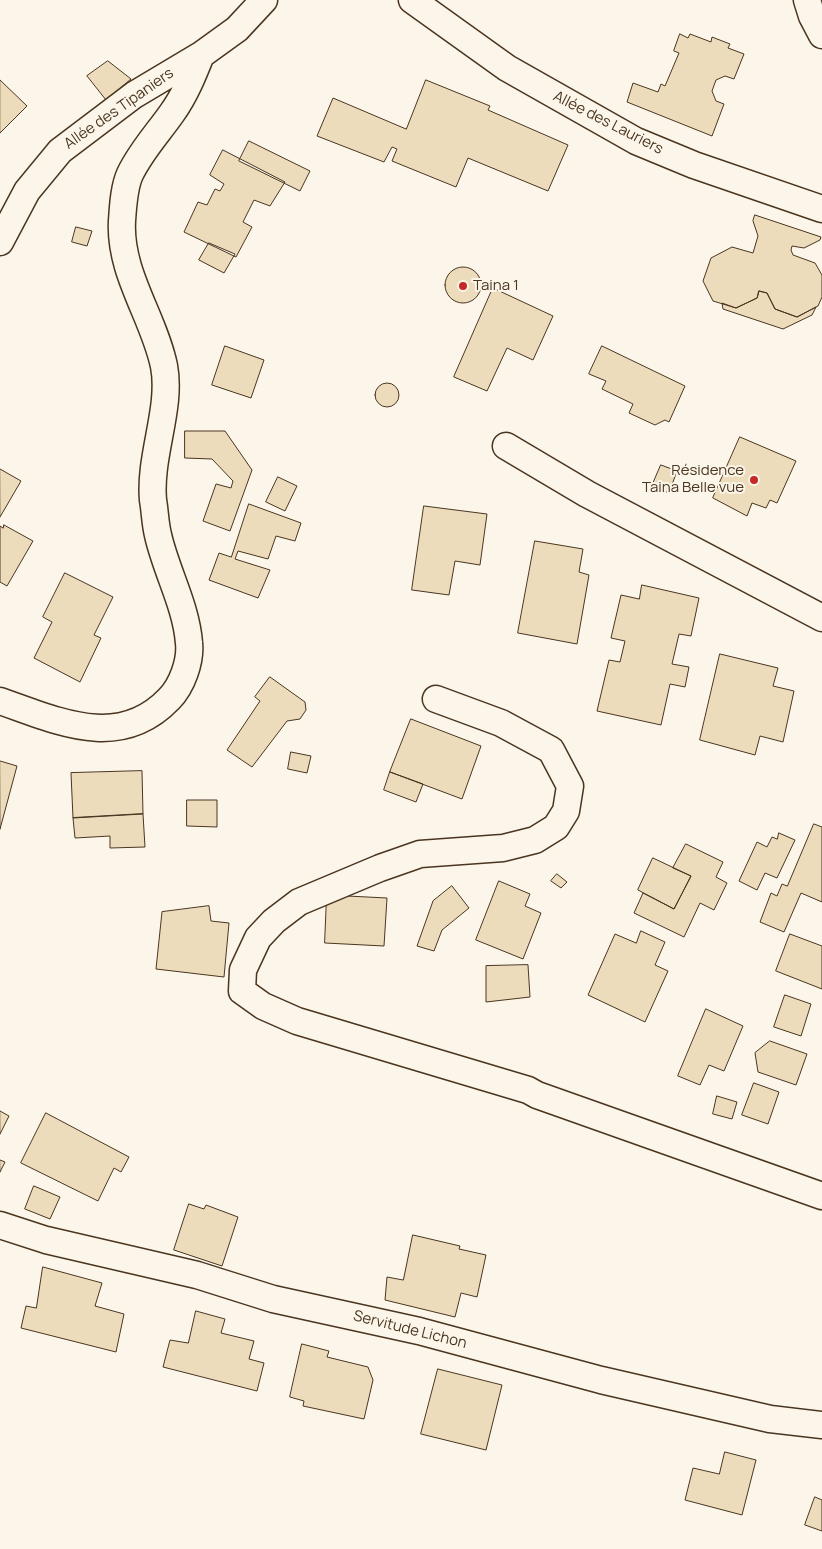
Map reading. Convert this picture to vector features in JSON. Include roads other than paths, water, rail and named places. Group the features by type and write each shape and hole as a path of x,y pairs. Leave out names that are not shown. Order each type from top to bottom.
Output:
{"street":[{"name":"Allée des Tipaniers","path":"0,242 27,191 60,151 134,95 201,55 237,29 264,0"},
{"name":"Allée des Lauriers","path":"412,0 506,68 636,141 703,168 822,209"},
{"path":"807,0 812,16 822,35"},
{"path":"0,701 68,724 115,728 139,723 157,712 176,692 189,657 185,622 158,535 153,496 156,448 164,398 164,366 133,284 122,240 122,222 129,176 185,92 201,55"},
{"path":"506,446 587,494 822,618"},
{"path":"436,699 501,723 551,750 570,786 566,811 556,827 535,840 503,848 420,854 380,868 299,902 274,921 258,938 243,970 242,991 263,1006 297,1021 528,1090 537,1096 822,1196"},
{"name":"Servitude Lichon","path":"0,1225 46,1240 197,1275 273,1299 419,1331 601,1380 770,1419 822,1425"}],"place":[{"name":"Taina 1","path":"463,286"},
{"name":"Résidence Taina Belle vue","path":"754,480"}]}
